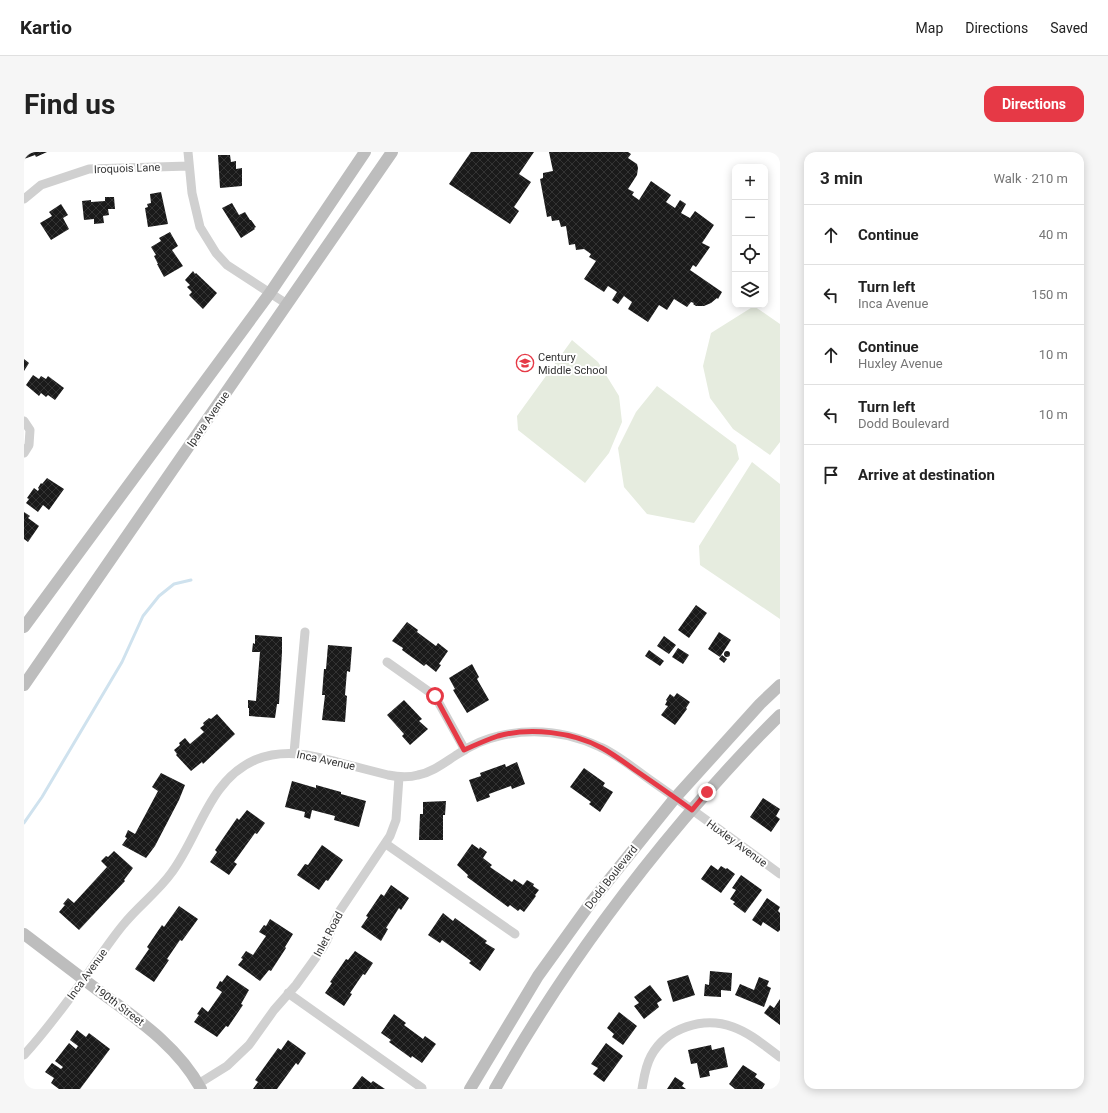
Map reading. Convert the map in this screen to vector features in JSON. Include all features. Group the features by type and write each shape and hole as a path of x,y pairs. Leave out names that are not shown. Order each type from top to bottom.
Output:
{"street":[{"path":"188,152 192,193 200,227 216,253 227,265 287,304"},
{"path":"24,627 270,293 365,152"},
{"name":"Ipava Avenue","path":"24,685 392,152"},
{"name":"Iroquois Lane","path":"24,199 41,185 89,169 189,166"},
{"path":"24,421 30,430 29,445 24,453"},
{"path":"294,753 305,632"},
{"path":"388,662 435,696 464,750"},
{"name":"Dodd Boulevard","path":"470,1089 542,970 592,901 675,798 760,704 780,685"},
{"name":"Dodd Boulevard","path":"495,1089 526,1035 579,954 623,895 667,839 707,792 780,715"},
{"name":"Inca Avenue","path":"24,1055 41,1037 124,924 164,883 186,850 210,802 219,789 241,768 255,760 284,753 294,753 315,756 388,775 399,777 418,776 464,750 498,736 518,732 540,732 561,734 601,747 675,798"},
{"name":"Inlet Road","path":"200,1086 239,1056 249,1045 274,1010 305,974 322,949 342,907 390,836 396,820 399,777"},
{"name":"Huxley Avenue","path":"675,798 780,874"},
{"path":"386,844 516,934"},
{"name":"190th Street","path":"24,934 144,1024 174,1052 187,1067 200,1086"},
{"path":"288,993 422,1088"},
{"path":"642,1089 647,1064 660,1044 680,1029 698,1024 716,1023 734,1027 750,1036 780,1057"}],"shaded area":[{"path":"751,308 757,308 780,324 780,442 770,455 733,429 710,398 703,366 711,333"},
{"path":"572,340 598,362 619,396 622,422 609,453 585,483 518,430 517,416"},
{"path":"657,386 736,445 739,459 694,523 647,514 624,487 618,448 636,412"},
{"path":"752,462 780,484 780,619 700,565 699,546"}],"building":[{"path":"24,152 47,152 36,157 35,155 24,159"},
{"path":"471,152 534,152 519,174 531,182 514,207 519,211 510,224 449,184"},
{"path":"549,152 628,152 631,154 628,158 637,164 638,168 637,175 628,189 634,192 632,195 639,200 651,181 671,195 666,202 675,208 680,200 686,204 681,213 690,218 695,211 714,225 702,243 710,247 696,267 693,265 690,270 722,292 718,299 717,298 704,306 696,306 691,302 687,307 674,299 667,310 659,305 648,322 628,309 632,302 624,296 618,304 612,300 617,292 608,286 604,292 584,279 596,261 589,257 591,254 584,249 576,250 575,244 569,245 566,226 561,227 559,220 552,221 551,216 547,217 540,179 543,178 543,173 553,171"},
{"path":"218,155 230,155 231,162 236,161 236,169 242,168 242,186 220,188"},
{"path":"161,192 168,224 148,227 145,208 148,207 147,204 151,203 150,194"},
{"path":"105,197 114,197 115,209 108,209 109,215 103,216 104,223 94,224 94,219 84,220 82,201 105,201"},
{"path":"232,203 239,215 245,212 256,227 241,238 222,208"},
{"path":"61,204 68,215 63,218 69,229 51,240 40,223 52,216 49,212"},
{"path":"170,232 178,246 172,250 183,266 164,277 154,256 156,255 151,247 161,241 159,238"},
{"path":"193,271 217,293 203,309 189,295 192,292 187,287 190,285 185,280"},
{"path":"24,359 29,363 24,371"},
{"path":"33,375 39,379 41,376 46,379 48,376 64,388 55,400 48,395 46,397 41,393 39,396 26,385"},
{"path":"47,478 64,489 49,510 43,505 38,512 26,503 29,499 27,498 34,488 38,491 41,483 42,484"},
{"path":"24,512 30,516 28,518 39,526 28,542 24,539"},
{"path":"696,605 707,613 689,638 678,630"},
{"path":"407,622 418,630 417,632 436,646 438,643 448,651 439,664 441,665 436,672 426,664 424,666 402,650 403,648 392,641"},
{"path":"719,632 731,640 720,657 708,649"},
{"path":"255,635 282,637 279,704 277,704 275,718 249,716 248,700 256,701 260,652 252,652 253,643 255,644"},
{"path":"664,636 676,645 669,654 657,646"},
{"path":"328,645 352,647 350,672 347,671 345,722 322,720 325,695 322,695 324,669 326,669"},
{"path":"678,648 689,655 683,664 672,657"},
{"path":"649,650 664,661 660,666 645,656"},
{"path":"727,651 730,654 727,657 724,654"},
{"path":"722,655 727,659 724,663 719,659"},
{"path":"472,664 479,677 477,679 489,700 467,713 453,690 455,689 449,678"},
{"path":"677,693 690,702 686,708 687,709 675,725 661,715 668,706 665,705 670,694 674,697"},
{"path":"404,700 422,719 419,721 428,729 410,745 402,736 404,734 387,715"},
{"path":"217,714 235,734 203,764 202,762 191,771 176,755 177,754 174,750 185,738 190,744 204,732 200,728 204,725 203,723"},
{"path":"517,762 525,784 512,789 511,786 489,794 490,797 477,802 469,780 481,776 480,773 505,764 506,767"},
{"path":"584,768 605,783 603,786 613,792 600,812 589,804 591,802 570,787"},
{"path":"161,773 185,785 179,800 155,846 146,858 122,845 127,838 125,837 128,830 135,834 158,791 152,787"},
{"path":"292,781 316,788 316,785 366,801 359,827 334,820 335,816 312,810 310,819 304,817 305,812 285,807"},
{"path":"763,798 780,809 776,816 780,819 771,832 750,817"},
{"path":"446,801 445,815 443,815 443,840 419,840 420,814 423,814 423,802"},
{"path":"247,810 265,823 257,834 255,833 234,862 237,864 229,875 210,862 217,852 215,850 237,818 239,820"},
{"path":"472,844 487,852 483,858 492,865 490,867 512,882 514,879 523,885 527,880 534,884 533,886 539,890 524,912 520,909 518,911 510,905 508,907 467,877 468,875 457,865"},
{"path":"322,845 343,860 328,881 326,880 319,890 297,875 305,864 308,865"},
{"path":"114,851 133,868 124,880 125,881 79,930 59,912 65,905 63,904 68,898 74,903 107,867 101,861"},
{"path":"711,865 718,870 721,866 726,869 727,868 735,874 721,893 701,879"},
{"path":"741,875 762,890 745,913 733,904 735,902 730,899 736,890 732,888"},
{"path":"391,885 409,898 401,910 399,908 386,928 388,929 381,941 361,927 368,917 366,916 381,894 384,896"},
{"path":"767,898 780,907 778,911 780,913 780,930 778,932 763,922 761,926 752,920"},
{"path":"179,906 198,919 182,941 180,940 154,982 135,969 149,949 147,947 162,925 164,927"},
{"path":"443,913 453,921 455,918 487,941 485,943 495,949 480,971 469,963 471,961 442,940 440,943 428,935"},
{"path":"270,919 293,934 271,971 269,970 260,981 238,965 243,959 241,958 246,951 253,955 266,936 259,932 264,925 266,926"},
{"path":"355,951 373,963 365,975 363,974 350,993 352,994 344,1006 325,993 332,983 330,982 346,959 348,960"},
{"path":"710,971 732,973 731,991 721,990 721,997 704,996 705,984 709,985"},
{"path":"227,975 249,990 241,1004 243,1005 228,1027 226,1026 217,1037 194,1022 202,1007 208,1012 222,992 216,988 220,981 222,982"},
{"path":"688,975 695,995 673,1002 667,981"},
{"path":"759,977 769,981 767,986 771,988 764,1007 735,995 740,984 754,990"},
{"path":"650,985 662,1000 657,1003 659,1007 644,1019 634,1006 639,1003 634,997"},
{"path":"780,999 780,1025 764,1013 770,1005 774,1008"},
{"path":"619,1012 637,1026 623,1045 612,1037 614,1034 607,1028"},
{"path":"394,1014 406,1023 404,1025 423,1039 425,1036 436,1044 422,1063 412,1056 411,1058 389,1042 391,1040 381,1033"},
{"path":"77,1030 86,1037 89,1033 110,1049 80,1089 59,1089 51,1083 54,1078 45,1072 52,1063 61,1069 63,1067 55,1061 69,1043 76,1049 78,1046 70,1040"},
{"path":"288,1040 306,1053 298,1065 296,1063 277,1089 253,1089 258,1082 255,1080 278,1048 281,1050"},
{"path":"606,1043 623,1056 604,1082 593,1074 598,1068 591,1064"},
{"path":"711,1045 712,1050 724,1047 728,1067 709,1071 710,1076 700,1078 697,1063 691,1064 688,1050"},
{"path":"743,1065 757,1074 755,1077 765,1084 762,1089 735,1089 729,1084"},
{"path":"362,1076 371,1083 373,1081 385,1089 352,1089"},
{"path":"675,1077 684,1083 682,1086 686,1089 667,1089"}],"waterway":[{"path":"24,823 42,797 122,662 143,616 159,596 174,584 191,580"}],"place":[{"name":"Century Middle School","path":"525,363"}],"route":[{"path":"435,696 464,750 498,736 518,732 561,734 601,747 692,810 707,792"}]}
